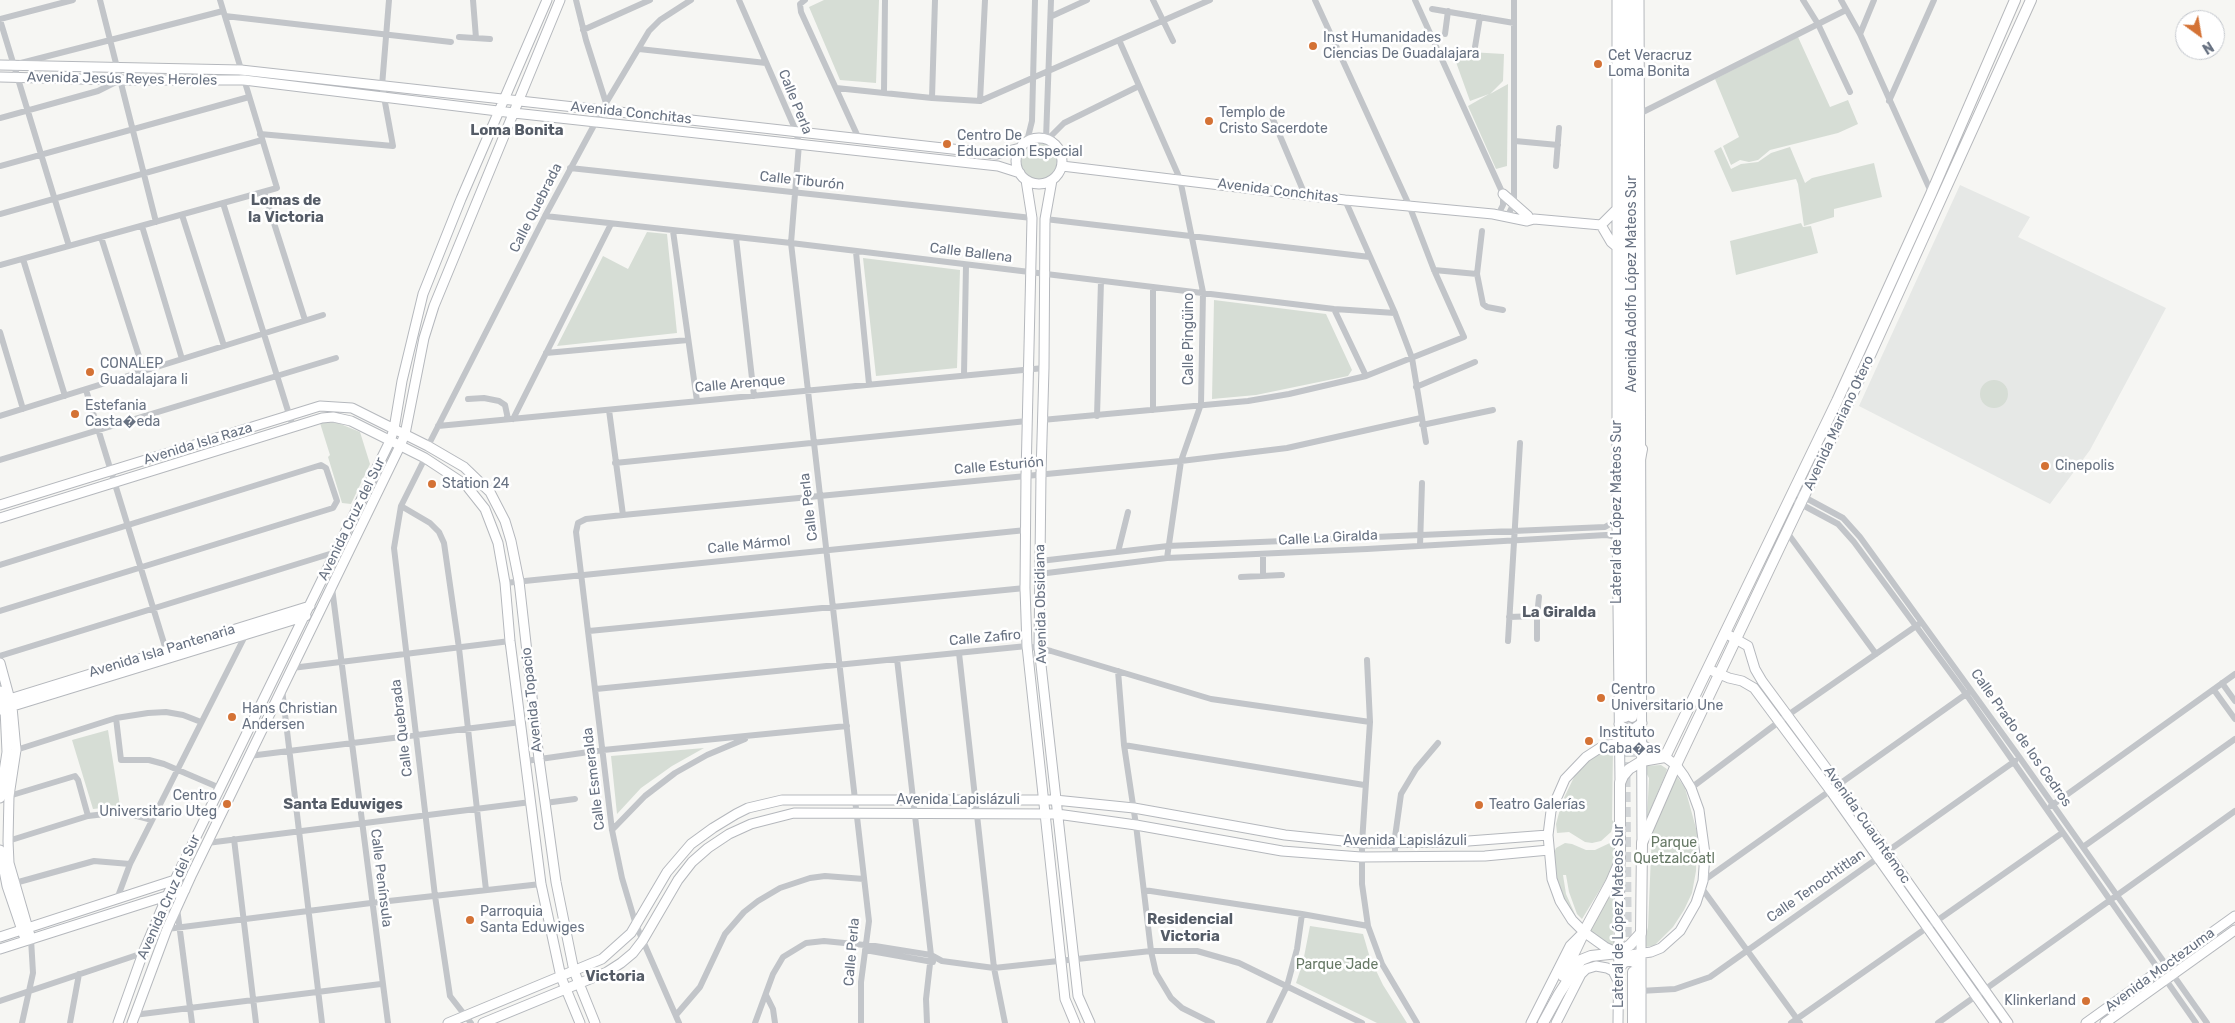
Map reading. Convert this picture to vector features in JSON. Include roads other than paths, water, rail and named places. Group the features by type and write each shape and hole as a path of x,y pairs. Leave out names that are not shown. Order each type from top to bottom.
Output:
{"main road":[{"path":"1618,0 1624,23"},
{"name":"Avenida Adolfo López Mateos Sur","path":"1624,0 1624,395 1629,720"},
{"name":"Avenida Adolfo López Mateos Sur","path":"1629,720 1632,498 1632,260 1636,110 1632,0"},
{"name":"Avenida Mariano Otero","path":"1665,757 1839,395 1931,194 2015,0"},
{"name":"Avenida Mariano Otero","path":"1642,843 1676,765 1803,501 2031,0"},
{"path":"1632,260 1640,287"},
{"path":"1618,354 1624,395"},
{"path":"1632,498 1642,449"},
{"path":"1620,783 1629,769 1642,760 1665,757"},
{"name":"Lateral de López Mateos Sur","path":"1620,783 1620,860"},
{"name":"Lateral de López Mateos Sur","path":"1641,932 1642,843"},
{"path":"1559,994 1562,979 1584,932 1611,882 1620,860"},
{"path":"1544,1023 1574,969 1586,957 1618,953 1630,945 1641,932"},
{"path":"1627,1023 1630,969"},
{"path":"1630,969 1633,1023"}],"street":[{"path":"68,246 0,20 73,0"},
{"path":"100,0 156,222"},
{"path":"0,265 277,188 220,0"},
{"path":"0,214 143,174 261,137 392,146 382,86 389,0"},
{"path":"473,0 476,38"},
{"name":"Avenida Cruz del Sur","path":"118,1023 143,953 168,894 390,441 423,294 461,199 547,0"},
{"name":"Avenida Cruz del Sur","path":"133,1019 177,906 400,446 424,338 434,306 560,0"},
{"path":"576,0 604,106"},
{"path":"583,30 650,0"},
{"name":"Calle Quebrada","path":"428,446 545,216 604,106 655,25 691,0"},
{"name":"Calle Perla","path":"739,0 796,132 799,144 791,243 858,812 869,921 860,998 861,1023"},
{"path":"884,92 885,0"},
{"path":"932,98 934,0"},
{"path":"980,101 985,0"},
{"path":"1024,144 1040,138 1047,139 1058,147 1063,159 1062,166 1060,172 1052,180 1039,184 1023,176 1016,165 1017,156 1024,144 1032,121 1035,0"},
{"path":"1047,139 1051,0"},
{"path":"1052,16 1088,0"},
{"path":"1153,0 1173,42"},
{"path":"836,88 980,101 1207,0"},
{"path":"1042,420 1248,401 1366,376 1464,336 1434,270 1409,205 1315,0"},
{"path":"1415,0 1503,194 1503,205 1500,214"},
{"path":"1514,0 1514,203"},
{"name":"Lateral de López Mateos Sur","path":"1618,0 1617,540 1629,720 1642,745 1642,843"},
{"name":"Lateral de López Mateos Sur","path":"1620,783 1619,742 1629,720 1642,449 1636,110 1639,0"},
{"path":"1803,0 1818,24 1850,92"},
{"path":"1841,0 1860,34 1931,194 1942,199"},
{"path":"1860,34 1874,0"},
{"path":"1889,101 1934,0"},
{"path":"802,2 802,12 859,139"},
{"path":"1432,8 1514,23"},
{"path":"1636,110 1846,10"},
{"path":"1444,34 1448,12"},
{"path":"13,65 224,14 451,42"},
{"path":"1475,47 1480,17"},
{"path":"459,37 490,39"},
{"name":"Calle Pingüino","path":"1119,40 1180,179 1203,292 1201,404 1181,462 1167,558"},
{"path":"639,50 766,63"},
{"name":"Avenida Jesús Reyes Heroles","path":"0,65 241,70"},
{"name":"Avenida Conchitas","path":"241,70 519,101 604,106 796,132 997,154 1024,144"},
{"name":"Avenida Jesús Reyes Heroles","path":"0,77 120,80 244,80"},
{"path":"0,118 98,91 120,80"},
{"name":"Avenida Conchitas","path":"244,80 514,113 998,166 1023,176"},
{"path":"1047,139 1064,122 1139,86"},
{"path":"0,166 249,97"},
{"path":"1272,117 1305,195"},
{"path":"1556,166 1559,128"},
{"path":"1515,141 1558,145"},
{"name":"Avenida Conchitas","path":"1062,166 1345,200 1500,214 1527,221 1531,218 1601,224"},
{"name":"Calle Tiburón","path":"570,168 1032,218"},
{"name":"Avenida Obsidiana","path":"1023,176 1032,218 1026,476 1025,588 1027,646 1042,800 1065,999 1074,1023"},
{"name":"Avenida Obsidiana","path":"1052,180 1045,219 1043,274 1044,368 1039,648 1078,996 1090,1023"},
{"path":"264,192 305,320"},
{"path":"1503,194 1531,218"},
{"path":"1345,200 1395,313 1412,358 1426,442"},
{"path":"223,203 293,427"},
{"path":"1500,214 1514,203"},
{"path":"1617,247 1611,242 1601,224 1618,209"},
{"path":"182,215 224,346"},
{"name":"Calle Ballena","path":"545,216 791,243 1334,309 1395,313"},
{"path":"1045,219 1370,257"},
{"path":"510,419 546,353 611,224"},
{"path":"142,226 182,359"},
{"path":"673,231 697,400"},
{"path":"1482,231 1477,274 1483,304 1487,307 1503,310"},
{"path":"101,237 144,372"},
{"path":"736,238 754,396"},
{"path":"856,252 870,384"},
{"path":"23,259 65,396"},
{"path":"964,375 966,265"},
{"path":"1434,270 1477,274"},
{"path":"1097,416 1101,281"},
{"path":"1153,287 1153,410"},
{"path":"1334,309 1366,376"},
{"path":"0,416 323,315"},
{"path":"0,332 23,409"},
{"path":"546,353 688,340"},
{"path":"0,460 336,358"},
{"path":"1416,386 1475,362"},
{"name":"Calle Arenque","path":"438,426 1044,368"},
{"path":"86,390 169,659"},
{"path":"468,399 484,398 499,401 506,405 510,419"},
{"name":"Avenida Isla Raza","path":"0,505 320,406 342,406 365,414 394,429"},
{"path":"609,410 622,515"},
{"name":"Calle Esturión","path":"578,523 586,519 622,515 1181,462 1287,448 1422,421 1493,410"},
{"name":"Avenida Isla Raza","path":"0,518 322,418 352,420 390,441"},
{"path":"616,463 1027,421"},
{"name":"Avenida Topacio","path":"394,429 464,467 490,492 505,521 519,581 539,759 556,882 574,971 595,1023"},
{"name":"Avenida Topacio","path":"390,441 425,458 466,485 480,501 498,543 505,583 510,642 540,884 562,977 580,1023"},
{"path":"1508,641 1520,443"},
{"name":"Calle Quebrada","path":"425,458 401,506 394,548 450,996 468,1019"},
{"path":"0,565 321,466 326,468 337,501 333,508 140,566 0,611"},
{"path":"1420,546 1422,483"},
{"name":"Calle Prado de los Cedros","path":"1791,495 1843,528 1919,624 2020,758 2118,895 2163,968"},
{"path":"401,506 430,523 442,537 448,560 486,890"},
{"path":"1118,552 1128,512"},
{"name":"Calle La Giralda","path":"1040,561 1168,546 1609,527 1617,520"},
{"name":"Calle Esmeralda","path":"578,523 576,532 612,830 622,878 636,925 679,1023"},
{"path":"1777,525 1787,532 1876,654"},
{"name":"Calle Mármol","path":"505,583 1026,530"},
{"name":"Calle La Giralda","path":"1039,574 1167,558 1606,535 1612,536 1617,540"},
{"path":"0,656 336,552"},
{"path":"1262,575 1263,554"},
{"path":"1241,577 1282,575"},
{"name":"Calle Península","path":"332,587 381,984 388,1023"},
{"path":"588,631 1025,588"},
{"path":"1536,639 1539,596"},
{"name":"Avenida Isla Pantenaria","path":"5,705 169,659 325,601"},
{"name":"Avenida Isla Pantenaria","path":"5,705 166,650 319,613"},
{"path":"1509,617 1537,616"},
{"path":"1691,788 1788,715 1919,624"},
{"path":"117,899 130,864 243,631"},
{"name":"Avenida Cuauhtémoc","path":"1725,633 1748,646 1758,676 1838,784 2008,1023"},
{"path":"292,668 510,642"},
{"name":"Calle Zafiro","path":"596,689 1027,646 1211,699 1370,722"},
{"path":"959,653 994,968 1005,1023"},
{"path":"898,659 930,959 926,999 927,1023"},
{"path":"1367,660 1370,722 1364,785 1362,884 1368,926 1388,977 1417,1023"},
{"path":"0,663 8,752 8,776 5,797 8,842 5,864 7,885 28,940 33,973 22,1023"},
{"name":"Avenida Cuauhtémoc","path":"1708,669 1720,675 1751,684 1830,790 1994,1023"},
{"path":"1118,671 1124,745 1134,808 1151,952 1156,973 1171,998 1182,1008 1212,1023"},
{"path":"2045,810 2235,674"},
{"path":"2222,683 2235,701"},
{"path":"282,689 322,1023"},
{"path":"2214,690 2235,720"},
{"path":"0,691 5,705"},
{"path":"1702,884 1838,784 1969,692"},
{"name":"Calle Prado de los Cedros","path":"1969,692 2045,810 2109,901 2206,1023"},
{"path":"8,752 116,718 166,712 183,715 200,722"},
{"path":"116,718 121,760 149,760 178,768 220,788"},
{"path":"250,756 290,749 521,722"},
{"path":"526,761 603,750 847,726"},
{"path":"612,830 645,796 675,773 707,755 753,736"},
{"path":"2082,846 2235,739"},
{"path":"1629,741 1642,745 1665,757 1676,765 1691,788 1699,810 1704,834 1705,854 1702,884 1696,903 1684,925 1671,941 1661,948 1641,954 1618,953 1605,947 1584,932 1569,916 1556,892 1544,850 1543,835 1565,779 1586,757 1603,746 1629,741"},
{"path":"1395,857 1400,794 1416,769 1438,743"},
{"path":"1124,745 1364,785"},
{"name":"Calle Tenochtitlan","path":"1640,991 1675,989 1710,977 2020,758"},
{"path":"5,797 73,776 76,777 88,816"},
{"path":"545,803 575,799"},
{"name":"Avenida Lapislázuli","path":"448,1023 468,1019 602,959 624,941 636,925 667,872 677,859 701,836 724,820 748,808 782,800 1055,800 1134,808 1285,835 1362,843 1455,842 1543,835"},
{"path":"207,843 361,822 531,802"},
{"path":"1938,1023 2235,811"},
{"path":"8,842 88,816 122,812 152,820"},
{"name":"Avenida Lapislázuli","path":"483,1023 608,972 633,953 644,940 678,880 692,862 719,840 751,824 794,813 1057,814 1136,825 1282,851 1362,857 1485,856 1544,850"},
{"path":"1702,884 1796,1022 1926,927 2062,833"},
{"path":"234,839 256,1023"},
{"path":"0,850 5,864"},
{"name":"Lateral de López Mateos Sur","path":"1620,860 1618,953 1630,969 1640,991 1641,1023"},
{"path":"7,885 94,861 130,864"},
{"path":"0,937 192,874"},
{"path":"676,1015 700,987 725,934 744,912 758,901 780,888 810,878 825,876 864,879"},
{"path":"167,929 540,884"},
{"path":"0,949 185,890"},
{"path":"1144,890 1368,926"},
{"path":"1696,903 1701,899 1710,898"},
{"path":"177,906 192,1023"},
{"path":"1269,1023 1287,986 1297,949 1302,914"},
{"name":"Avenida Moctezuma","path":"2086,1023 2235,916"},
{"name":"Avenida Moctezuma","path":"2105,1023 2235,930"},
{"path":"1531,1023 1570,946 1584,932"},
{"name":"Lateral de López Mateos Sur","path":"1618,1023 1619,982 1641,954 1641,932"},
{"path":"755,1023 777,965 783,957 798,946 815,941 994,968 1151,952 1197,951 1239,963 1362,1023"},
{"path":"0,1001 143,953"},
{"path":"1556,1023 1584,971 1596,966 1611,969 1619,982"},
{"path":"1570,995 1574,969"},
{"path":"70,1023 80,974"},
{"name":"Calle Prado de los Cedros","path":"2170,977 2196,1023"},
{"path":"133,1019 253,999 381,984"},
{"path":"766,995 773,1009 775,1023"}],"tunnel":[{"path":"1625,717 1627,972"},
{"path":"1632,717 1632,773"}],"place":[{"name":"Inst Humanidades Ciencias De Guadalajara","path":"1313,46"},
{"name":"Cet Veracruz Loma Bonita","path":"1598,64"},
{"name":"Templo de Cristo Sacerdote","path":"1209,121"},
{"name":"Centro De Educacion Especial","path":"947,144"},
{"name":"CONALEP Guadalajara Ii","path":"90,372"},
{"name":"Estefania Casta�eda","path":"75,414"},
{"name":"Cinepolis","path":"2045,466"},
{"name":"Station 24","path":"432,484"},
{"name":"Centro Universitario Une","path":"1601,698"},
{"name":"Hans Christian Andersen","path":"232,717"},
{"name":"Instituto Caba�as","path":"1589,741"},
{"name":"Centro Universitario Uteg","path":"227,804"},
{"name":"Teatro Galerías","path":"1479,805"},
{"name":"Parroquia Santa Eduwiges","path":"470,920"},
{"name":"Klinkerland","path":"2086,1001"}],"district":[{"name":"Loma Bonita","path":"517,131"},
{"name":"Lomas de la Victoria","path":"286,210"},
{"name":"La Giralda","path":"1559,613"},
{"name":"Santa Eduwiges","path":"343,805"},
{"name":"Residencial Victoria","path":"1190,928"},
{"name":"Victoria","path":"615,977"}],"park label":[{"name":"Parque Quetzalcóatl","path":"1674,852"},
{"name":"Parque Jade","path":"1337,965"}]}
